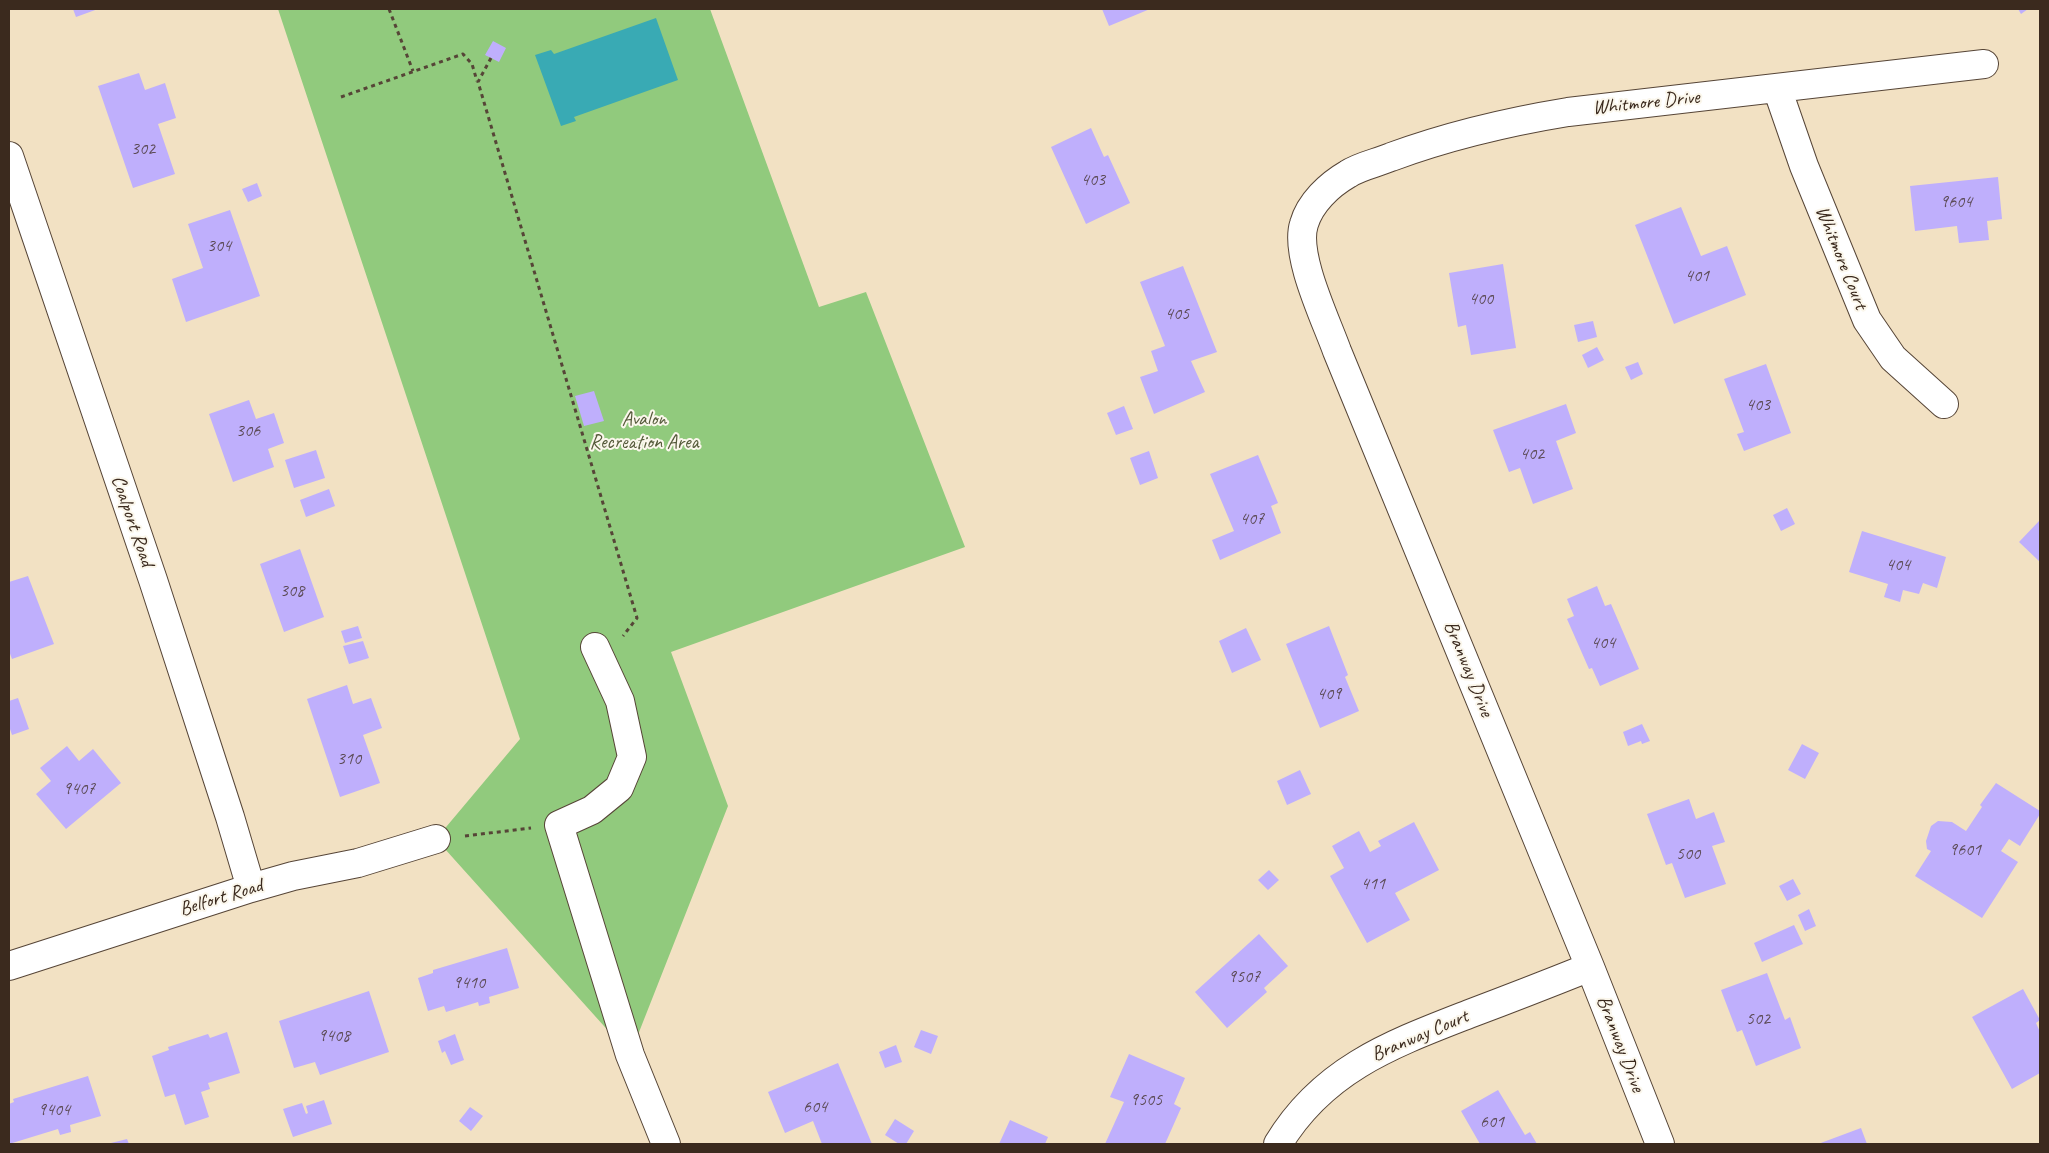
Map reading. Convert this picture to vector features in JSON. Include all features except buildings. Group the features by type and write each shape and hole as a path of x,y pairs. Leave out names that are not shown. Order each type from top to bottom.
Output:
{"street":[{"name":"Whitmore Drive","path":"1322,194 1348,173 1427,144 1516,120 1568,112 1984,64"},
{"name":"Whitmore Court","path":"1777,88 1804,166 1866,320 1893,358 1944,404"},
{"name":"Coalport Road","path":"9,156 156,590 230,817 251,888"},
{"name":"Branway Drive","path":"1322,194 1312,205 1303,225 1301,252 1338,351 1590,967 1660,1144"},
{"path":"607,644 632,757 619,788 592,810 559,825 630,1055 666,1144"},
{"name":"Belfort Road","path":"9,966 251,888 293,876 358,863 436,839"},
{"name":"Branway Court","path":"1278,1144 1291,1124 1326,1087 1361,1061 1390,1045 1590,967"}],"path":[{"path":"389,9 413,71"},
{"path":"341,97 463,54 472,64 637,618 607,644"},
{"path":"478,82 491,58"},
{"path":"436,839 559,825"}],"green space":[{"name":"Avalon Recreation Area","path":"278,9 710,9 819,307 866,292 965,547 671,652 728,806 630,1055 436,839 520,739"}],"water":[{"path":"656,18 678,80 574,117 576,121 561,126 535,55 551,50 554,54"}]}
